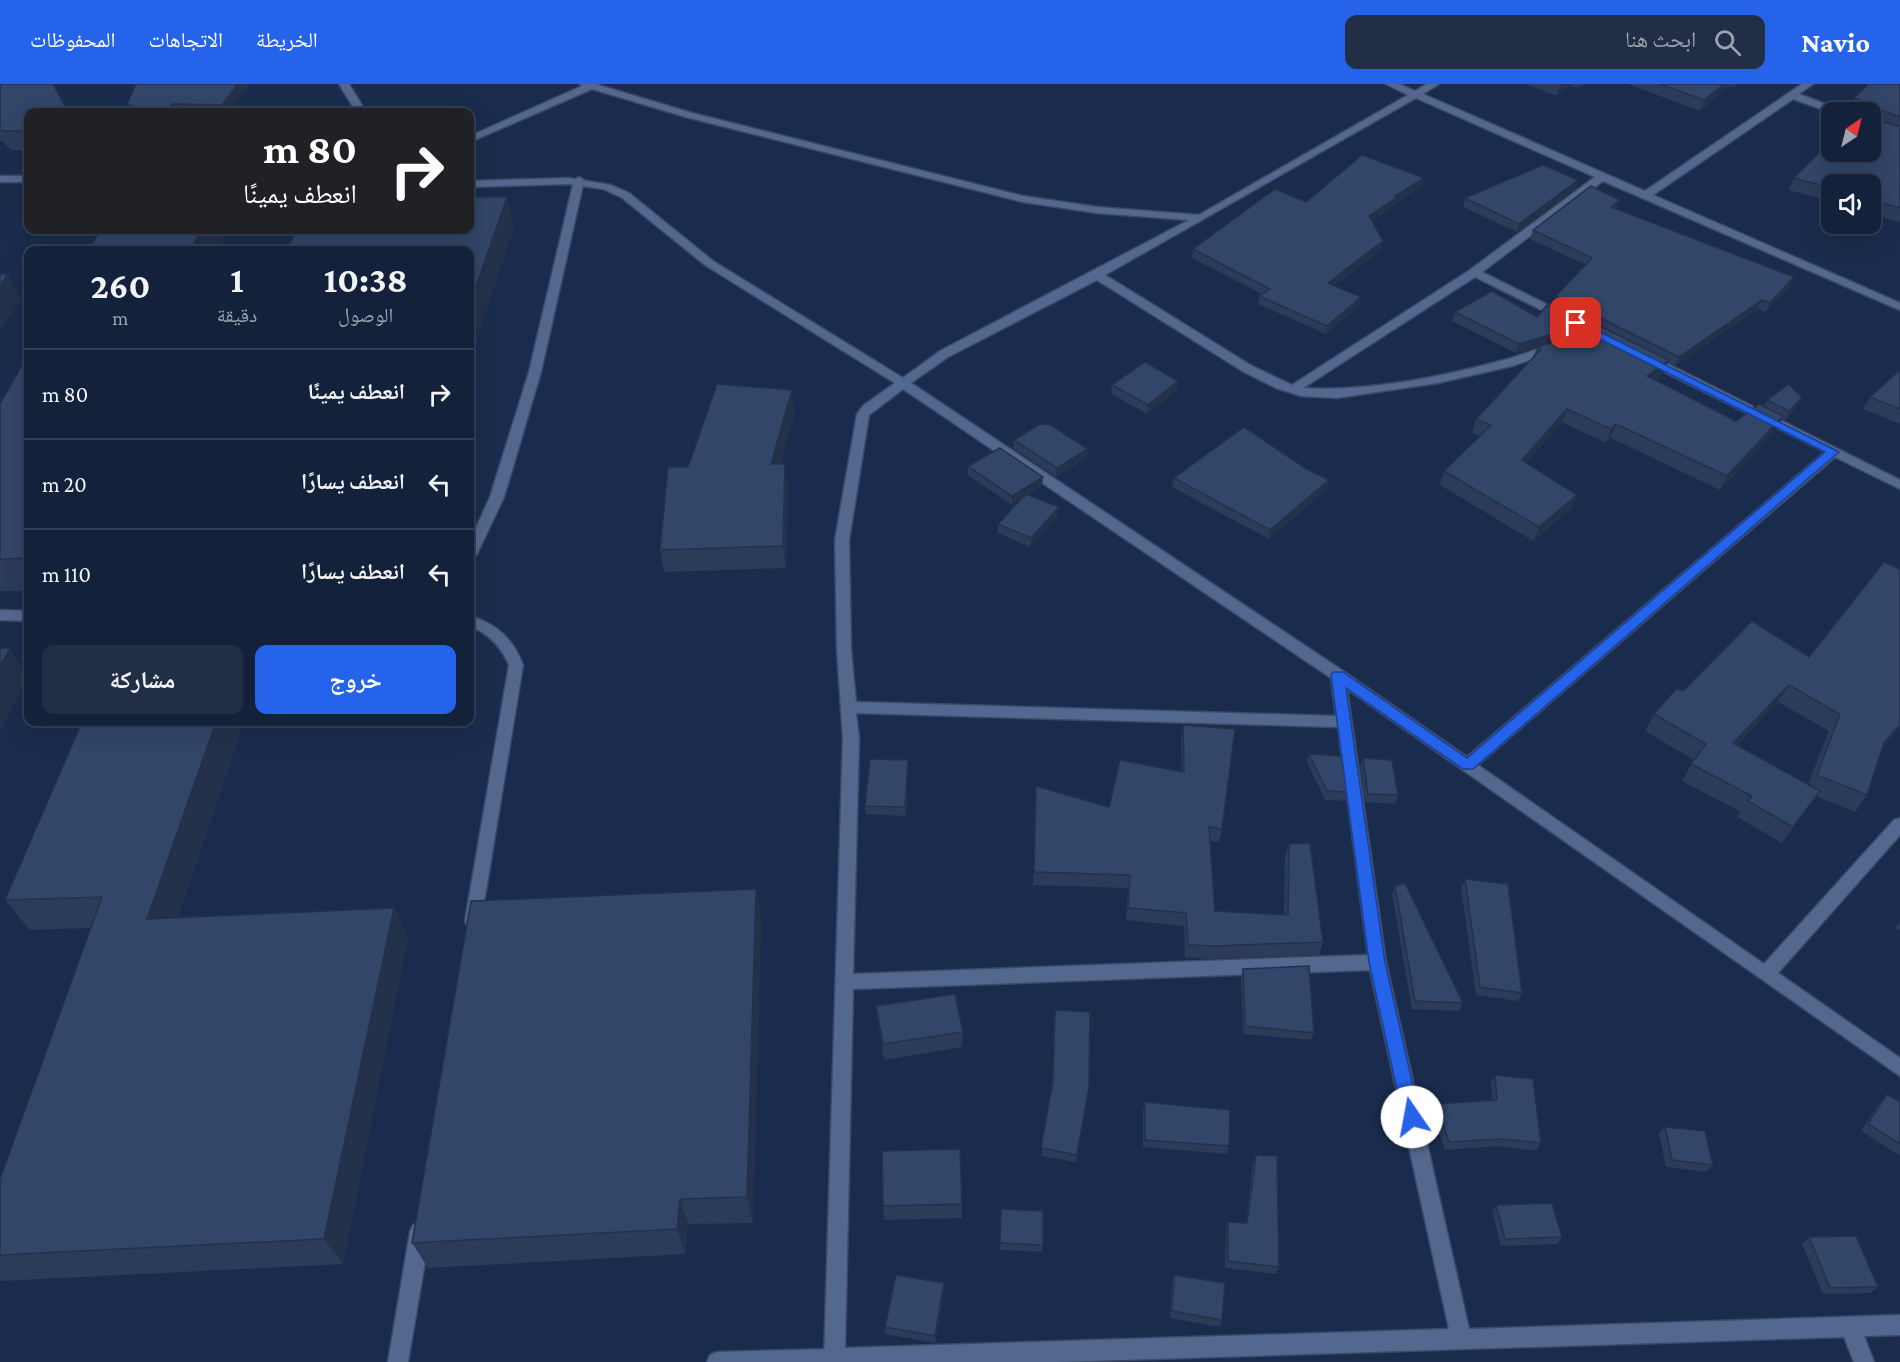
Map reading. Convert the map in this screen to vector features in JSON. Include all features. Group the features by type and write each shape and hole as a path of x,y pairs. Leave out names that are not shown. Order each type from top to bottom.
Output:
{"street":[{"path":"344,84 359,108"},
{"path":"1391,84 1900,307"},
{"path":"834,1360 851,738 844,650 842,540 859,427 868,408 960,345 1202,218 1434,84"},
{"path":"1646,195 1808,84"},
{"path":"474,137 588,85 689,115 1023,200 1097,210 1202,218"},
{"path":"1792,95 1821,106"},
{"path":"1292,390 1474,272 1602,177"},
{"path":"0,179 24,178"},
{"path":"474,184 579,180 611,187 625,195 709,263 903,383 1338,675 1900,1068"},
{"path":"474,546 497,497 535,372 579,180"},
{"path":"1474,272 1617,344"},
{"path":"1097,275 1248,369 1292,390 1337,394 1438,379 1508,363 1596,334"},
{"path":"1638,354 1900,485"},
{"path":"1468,765 1833,452"},
{"path":"0,615 24,616"},
{"path":"470,937 516,665 511,650 502,639 491,630 474,623"},
{"path":"1338,675 1377,962 1461,1339"},
{"path":"849,707 1344,722"},
{"path":"1766,974 1900,824"},
{"path":"844,982 1377,962"},
{"path":"398,1362 422,1220"},
{"path":"717,1362 1900,1326"},
{"path":"1850,1327 1864,1362"}],"building":[{"path":"0,84 53,84 66,108 24,108 24,131 0,129"},
{"path":"136,84 238,84 222,105 172,104 169,108 134,108 127,104"},
{"path":"1660,84 1724,84 1704,100"},
{"path":"1869,84 1900,84 1900,117 1881,110 1881,102 1865,102 1854,98"},
{"path":"1881,121 1900,127 1900,208 1881,203 1881,174 1821,174 1821,185 1794,178 1821,151 1821,162 1881,162"},
{"path":"1362,155 1424,178 1369,216 1383,241 1328,283 1361,297 1327,326 1259,296 1270,289 1193,249 1275,189 1306,202"},
{"path":"1543,165 1578,180 1519,224 1465,198"},
{"path":"1591,186 1620,200 1611,207 1794,277 1770,303 1762,300 1679,357 1556,296 1592,258 1533,230"},
{"path":"474,197 507,197 474,292 474,246 288,246 295,234 474,234"},
{"path":"98,234 199,234 192,246 91,246"},
{"path":"0,274 8,274 0,287"},
{"path":"1492,291 1537,317 1547,305 1584,324 1519,344 1455,312"},
{"path":"1602,327 1669,360 1647,376 1736,421 1759,404 1783,416 1727,476 1616,424 1611,429 1567,409 1522,460 1577,495 1539,527 1444,471 1491,425 1476,419 1541,349 1537,347"},
{"path":"24,362 24,558 0,559 0,404"},
{"path":"1145,362 1178,381 1148,405 1112,385"},
{"path":"1900,370 1900,409 1870,397"},
{"path":"717,384 792,390 771,464 785,464 783,546 660,550 668,467 688,467"},
{"path":"1789,384 1802,398 1789,411 1767,400"},
{"path":"1040,424 1049,424 1088,449 1057,468 1014,440"},
{"path":"1244,427 1305,468 1329,480 1270,530 1174,478"},
{"path":"1000,448 1043,477 1012,496 968,466"},
{"path":"1026,494 1059,507 1031,538 998,524"},
{"path":"1884,562 1900,569 1900,725 1884,743 1867,795 1817,775 1840,714 1789,685 1733,743 1820,791 1793,827 1748,801 1752,796 1691,764 1706,744 1654,714 1677,688 1683,691 1752,621 1809,657"},
{"path":"0,648 10,648 0,666"},
{"path":"1183,725 1235,729 1222,829 1209,827 1215,911 1288,915 1289,844 1310,843 1323,942 1188,945 1186,913 1128,908 1130,875 1034,872 1036,786 1109,807 1120,760 1184,772"},
{"path":"80,726 215,726 147,919 394,908 324,1239 0,1255 0,1179 102,897 5,900"},
{"path":"1309,754 1343,756 1348,792 1327,791"},
{"path":"1363,758 1392,760 1398,795 1368,794"},
{"path":"870,759 908,760 905,807 865,806"},
{"path":"1465,879 1508,884 1522,993 1480,987"},
{"path":"1405,883 1463,1003 1415,1001 1395,886"},
{"path":"756,889 747,1197 680,1199 677,1229 412,1243 471,901"},
{"path":"1309,966 1314,1033 1245,1026 1243,969"},
{"path":"955,994 963,1032 883,1044 876,1006"},
{"path":"1055,1010 1090,1012 1089,1087 1077,1155 1041,1148 1053,1081"},
{"path":"1495,1075 1533,1079 1541,1143 1503,1139 1449,1142 1436,1104 1497,1100"},
{"path":"1887,1094 1900,1102 1900,1144 1868,1124"},
{"path":"1145,1102 1230,1110 1229,1146 1145,1140"},
{"path":"1665,1127 1705,1131 1713,1165 1672,1160"},
{"path":"960,1149 962,1204 883,1206 882,1151"},
{"path":"1256,1155 1277,1156 1279,1267 1228,1261 1228,1222 1247,1223"},
{"path":"1552,1203 1562,1237 1505,1239 1496,1205"},
{"path":"1001,1209 1043,1211 1043,1245 1000,1243"},
{"path":"1856,1236 1878,1287 1830,1288 1809,1237"},
{"path":"896,1275 944,1283 935,1336 885,1327"},
{"path":"1174,1275 1225,1283 1222,1320 1172,1311"}],"route":[{"path":"1412,1117 1377,962 1338,675 1468,765 1833,452 1576,323"}]}
